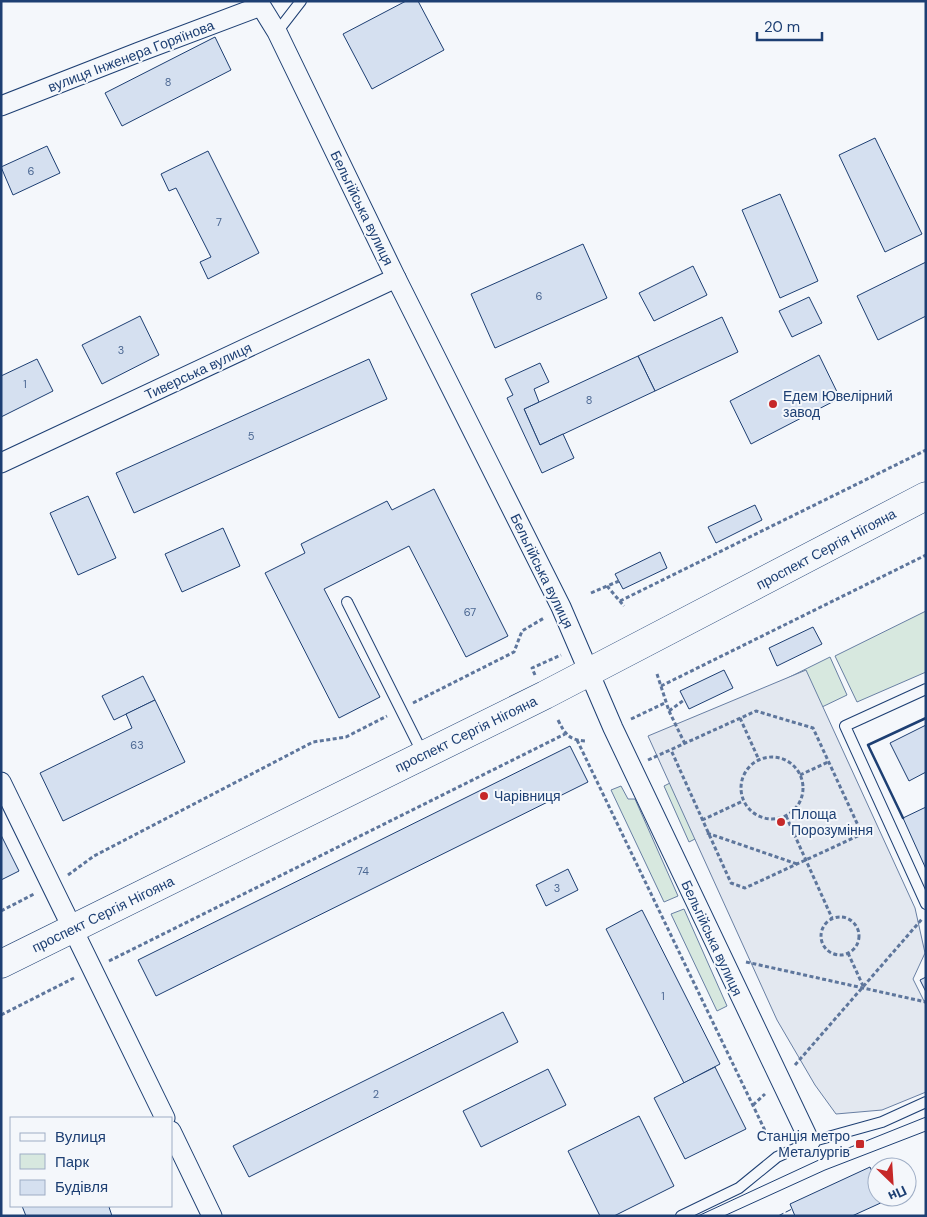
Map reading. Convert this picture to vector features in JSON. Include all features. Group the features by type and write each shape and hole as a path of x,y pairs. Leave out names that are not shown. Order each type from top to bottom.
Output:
{"highway":[{"name":"проспект Сергія Нігояна","path":"1,964 546,695 926,496"}],"street":[{"name":"Бельгійська вулиця","path":"261,6 277,32 396,278 556,598 613,728 810,1142"},
{"name":"вулиця Інженера Горяїнова","path":"1,106 261,6"},
{"name":"Тиверська вулиця","path":"1,463 396,278"},
{"path":"1,782 74,928 165,1117"},
{"path":"172,1132 212,1216"}],"lane":[{"path":"277,32 301,1"},
{"path":"347,602 424,755"},
{"path":"926,689 845,726 926,904"},
{"path":"680,1216 739,1188 778,1157 810,1142 882,1122 926,1102"}],"path":[{"path":"620,600 926,450"},
{"path":"661,686 926,555"},
{"path":"591,593 619,581"},
{"path":"607,586 624,606"},
{"path":"1,910 53,886 94,856 313,742 346,737 514,652 522,631 547,616 550,623"},
{"path":"535,675 532,668 565,652"},
{"path":"658,674 665,703 686,744"},
{"path":"669,711 684,700"},
{"path":"628,720 665,703"},
{"path":"632,767 756,711 813,728 862,834 745,888 731,883 671,750"},
{"path":"740,718 759,760"},
{"path":"558,720 565,734 577,740 585,741"},
{"path":"1,1015 565,734"},
{"path":"577,740 778,1157"},
{"path":"769,757 780,758 789,762 800,775 803,787 802,797 798,806 786,816 771,820 761,818 752,813 743,801 741,784 744,774 750,766 759,760 769,757"},
{"path":"800,775 828,762"},
{"path":"702,820 743,801"},
{"path":"786,816 832,918"},
{"path":"707,833 798,864"},
{"path":"753,1105 799,1062 926,916"},
{"path":"845,917 856,925 859,938 853,949 848,953 836,954 826,949 822,944 823,926 832,918 845,917"},
{"path":"848,953 864,988"},
{"path":"720,956 926,1002"}],"green space":[{"path":"926,611 926,672 857,702 835,656"},
{"path":"830,657 847,695 797,719 705,719"},
{"path":"678,779 703,835 689,842 664,786"},
{"path":"621,786 628,799 635,799 678,896 664,902 611,790"},
{"path":"684,909 727,1006 717,1011 671,914"}],"shaded area":[{"name":"Площа Порозуміння","path":"806,670 915,908 925,953 913,979 926,1005 926,1092 882,1110 836,1114 815,1085 777,1020 648,736"}],"building":[{"path":"406,1 418,1 444,50 372,89 343,34"},
{"path":"215,37 231,70 122,126 105,93"},
{"path":"875,138 922,234 885,252 839,155"},
{"path":"47,146 60,173 13,195 1,167"},
{"path":"208,151 259,253 208,279 200,262 211,257 176,188 169,191 161,174"},
{"path":"780,194 818,281 780,298 742,210"},
{"path":"583,244 607,298 495,348 471,294"},
{"path":"926,262 926,316 878,340 857,296"},
{"path":"693,266 707,295 654,321 639,293"},
{"path":"809,297 822,323 792,337 779,311"},
{"path":"140,316 159,355 102,384 82,345"},
{"path":"722,317 738,352 655,391 638,356"},
{"path":"819,355 840,398 751,444 730,401"},
{"path":"638,356 655,391 540,445 524,409"},
{"path":"37,359 53,391 1,417 1,376"},
{"path":"369,359 387,399 134,513 116,473"},
{"path":"540,363 549,382 534,389 539,402 524,409 540,445 563,434 574,458 542,473 507,398 513,395 505,379"},
{"path":"434,489 508,636 466,657 409,546 324,589 380,697 339,718 265,573 305,553 301,544 387,501 392,510"},
{"path":"88,496 116,558 78,575 50,513"},
{"path":"755,505 762,520 716,543 708,527"},
{"path":"223,528 240,566 182,592 165,554"},
{"path":"660,552 667,568 623,589 615,574"},
{"path":"813,627 822,644 777,666 769,648"},
{"path":"724,670 733,688 689,709 680,691"},
{"path":"143,676 155,700 114,720 102,696"},
{"path":"155,700 185,762 63,821 40,773 132,728 126,714"},
{"path":"926,725 926,772 909,781 890,743"},
{"path":"570,746 588,782 156,996 138,960"},
{"path":"926,807 926,869 903,818"},
{"path":"1,835 19,871 1,880"},
{"path":"568,869 578,890 546,906 536,885"},
{"path":"642,910 720,1064 684,1083 606,929"},
{"path":"926,977 926,992 920,980"},
{"path":"503,1012 518,1042 249,1177 233,1146"},
{"path":"715,1067 746,1129 685,1159 654,1098"},
{"path":"548,1069 566,1105 481,1147 463,1111"},
{"path":"639,1116 674,1186 614,1216 600,1216 568,1151"},
{"path":"867,1168 867,1207 872,1207 852,1216 795,1216 790,1204"},
{"path":"22,1207 109,1207 112,1216 26,1216"}],"tram line":[{"path":"698,1216 821,1159 926,1117"},
{"path":"724,1216 825,1170 926,1131"}],"fence":[{"path":"778,1216 792,1209"}],"wall":[{"path":"903,818 868,745 926,718"}],"place":[{"name":"Едем Ювелірний завод","path":"773,404"},
{"name":"Чарівниця","path":"484,796"},
{"name":"Площа Порозуміння","path":"781,822"},
{"name":"Станція метро Металургів","path":"860,1144"}]}
